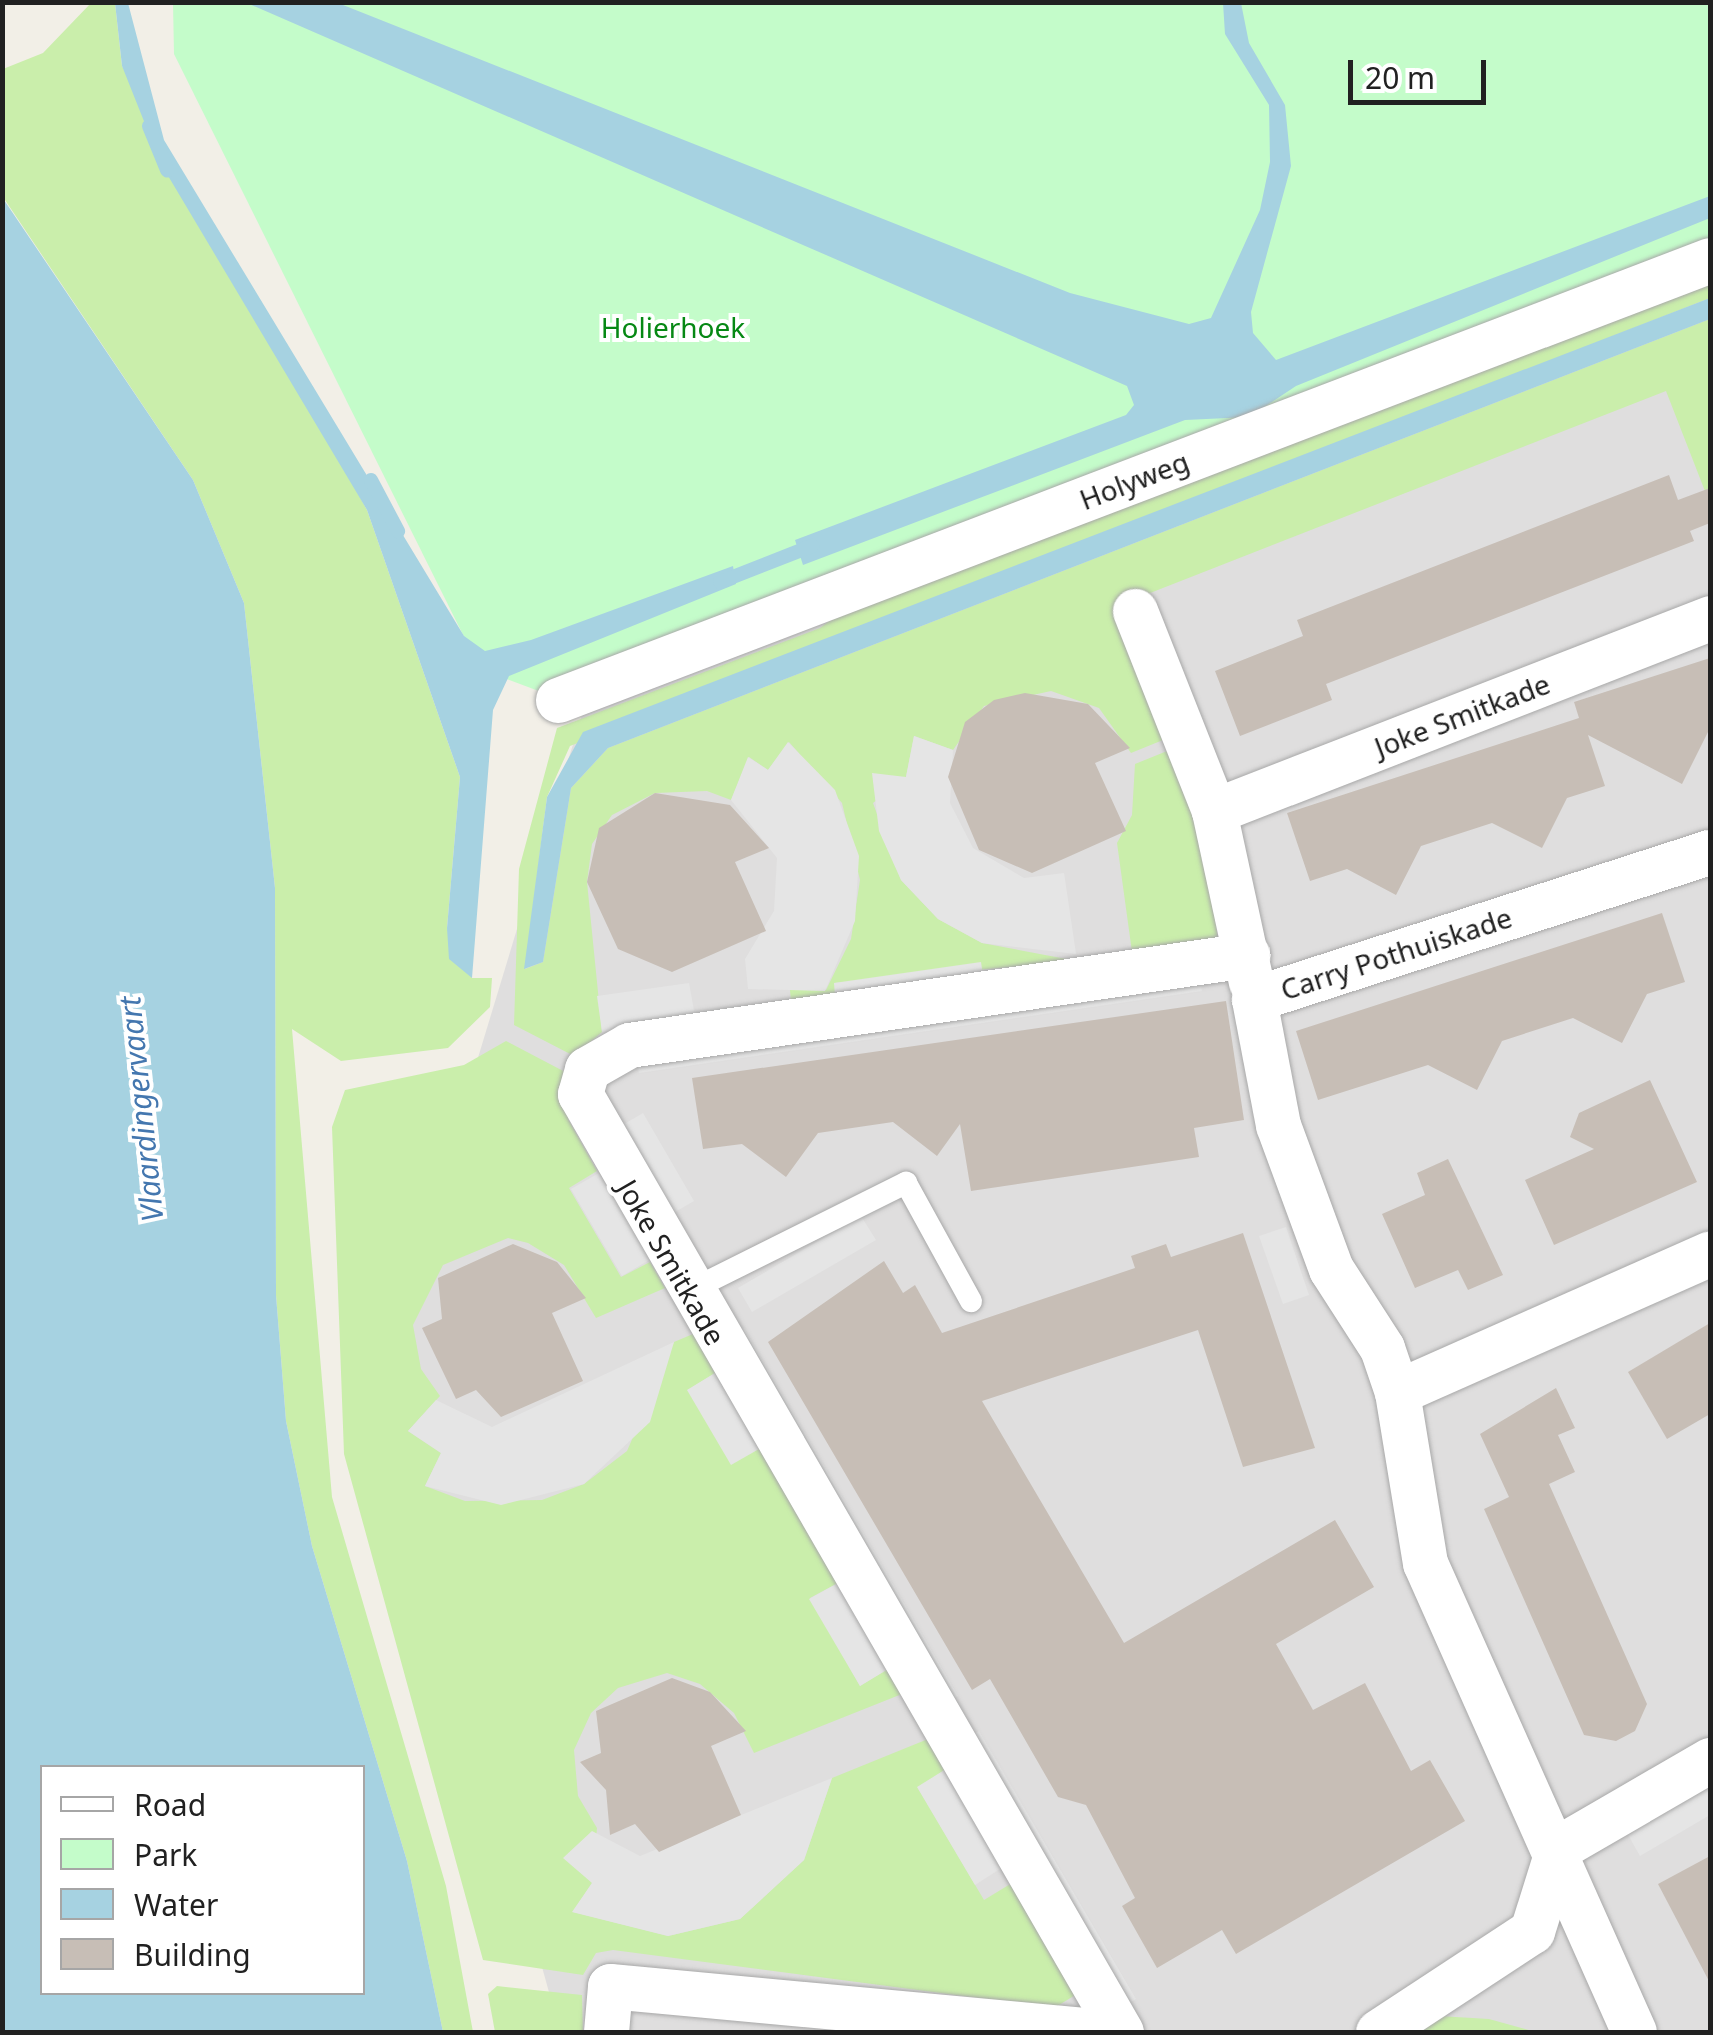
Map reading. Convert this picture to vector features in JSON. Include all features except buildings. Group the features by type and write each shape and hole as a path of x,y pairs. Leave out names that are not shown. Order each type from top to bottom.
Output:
{"street":[{"name":"Holyweg","path":"558,700 1710,260"},
{"path":"1135,611 1214,811 1250,977"},
{"name":"Joke Smitkade","path":"1214,811 1710,618"},
{"name":"Carry Pothuiskade","path":"1634,2032 1558,1848 1425,1562 1397,1392 1382,1348 1331,1269 1278,1125 1250,977 1710,852"},
{"name":"Joke Smitkade","path":"1121,2032 584,1110 587,1069 604,1052 1250,977"},
{"path":"1397,1392 1710,1253"},
{"path":"1378,2032 1532,1931 1558,1848 1710,1760"},
{"path":"606,2032 610,1986 1105,2032"}],"lane":[{"path":"694,1299 704,1283 906,1183 971,1301"}],"shaded area":[{"path":"1710,277 1710,2032 560,2032 380,1381 584,708"},
{"path":"914,736 953,750 950,803 973,848 1024,878 1064,873 1076,954 982,943 938,919 901,880 879,831 872,773 906,777"},
{"path":"788,742 835,790 859,856 855,921 825,991 748,989 745,959 774,911 777,858 731,800 748,757 768,770"},
{"path":"981,962 983,975 835,996 834,983"},
{"path":"1200,979 1202,991 639,1073 637,1061"},
{"path":"689,983 695,1016 602,1032 597,996"},
{"path":"643,1113 694,1201 665,1218 614,1130"},
{"path":"599,1173 651,1259 622,1276 571,1189"},
{"path":"861,1216 876,1240 752,1312 738,1288"},
{"path":"1286,1227 1309,1295 1283,1304 1259,1236"},
{"path":"744,1328 958,1696 948,1702 733,1334"},
{"path":"674,1342 650,1422 584,1484 501,1505 425,1486 441,1453 408,1431 436,1400 492,1427"},
{"path":"715,1373 759,1449 731,1465 687,1390"},
{"path":"838,1583 888,1669 860,1686 809,1599"},
{"path":"979,1731 1136,1999 1125,2005 968,1737"},
{"path":"946,1769 1003,1867 975,1885 917,1787"},
{"path":"1710,1773 1710,1815 1640,1856 1623,1826"},
{"path":"832,1778 804,1860 740,1919 668,1936 572,1912 592,1883 563,1858 592,1831 640,1856"}],"green space":[{"path":"91,3 115,3 122,66 367,510 460,777 447,928 472,978 492,978 490,1007 448,1048 341,1061 292,1029 332,1497 446,1886 473,2032 443,2032 407,1861 312,1546 286,1421 276,1295 275,888 244,603 193,480 3,197 3,69 43,53"},
{"name":"Holierhoek","path":"173,3 1710,3 1710,277 584,708 480,669 174,54"},
{"path":"1710,275 1710,298 570,746 547,797 525,969 543,962 571,788 608,748 1710,319 1710,504 1666,391 1117,606 1168,738 1131,753 1099,708 1051,691 984,706 953,750 914,736 906,777 873,803 901,880 938,919 982,943 1077,961 835,983 835,996 791,1002 790,990 826,990 851,939 860,880 842,803 789,742 768,770 749,757 731,800 707,791 655,793 612,815 592,844 587,882 602,1032 574,1056 514,1025 519,869 557,728 820,628 863,595"},
{"path":"1172,749 1203,835 1218,940 1132,952 1117,843 1132,815 1135,764"},
{"path":"506,1041 567,1073 568,1119 597,1171 569,1188 621,1277 650,1262 665,1288 596,1318 564,1265 528,1243 508,1238 443,1265 413,1325 421,1369 440,1396 408,1431 441,1453 425,1486 465,1501 542,1500 584,1484 627,1451 674,1342 693,1334 715,1373 688,1390 759,1449 838,1583 810,1598 860,1686 888,1669 902,1694 754,1753 734,1713 700,1684 667,1673 618,1688 591,1713 574,1750 578,1796 597,1828 592,1883 573,1912 668,1936 740,1919 804,1860 832,1778 928,1739 946,1769 918,1788 984,1900 1012,1883 1077,1994 1054,2008 613,1950 596,1953 583,1975 483,1960 344,1454 332,1127 345,1090 464,1065"},
{"path":"497,1986 582,1995 583,2032 495,2032 488,1994"},
{"path":"1439,2016 1489,2019 1536,2032 1415,2032"}],"water":[{"path":"115,3 128,3 164,140 464,636 485,651 531,640 733,566 736,584 509,676 493,710 472,978 449,959 447,928 460,777 367,510 161,164 122,66"},
{"path":"247,3 338,3 1070,293 1189,324 1211,318 1260,210 1270,162 1269,105 1225,34 1223,3 1241,3 1249,43 1285,105 1291,166 1251,312 1253,333 1276,360 1710,196 1710,218 1296,386 1249,417 1185,420 803,565 795,540 1126,415 1134,405 1127,386"},
{"name":"Vlaardingervaart","path":"2,197 193,480 244,603 275,888 276,1295 286,1421 312,1546 407,1861 443,2032 3,2032"},
{"path":"1710,298 1710,319 608,748 571,788 543,962 524,969 547,797 583,732"}],"waterway":[{"path":"149,126 167,170"},
{"path":"371,480 398,531"},
{"path":"720,582 812,546"}]}
